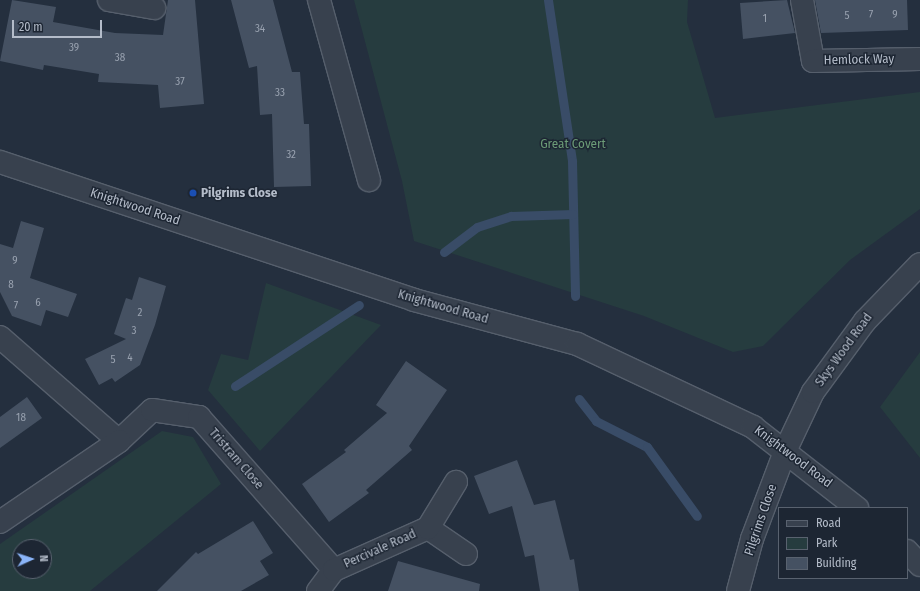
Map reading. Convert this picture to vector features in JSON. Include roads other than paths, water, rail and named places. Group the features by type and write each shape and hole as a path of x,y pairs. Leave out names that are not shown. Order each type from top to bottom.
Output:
{"street":[{"path":"109,0 154,8"},
{"path":"319,0 369,180"},
{"name":"Hemlock Way","path":"802,0 813,61 920,59"},
{"name":"Knightwood Road","path":"0,162 414,300 577,344 704,401 786,449 856,507"},
{"name":"Skys Wood Road","path":"786,449 814,392 842,349 887,295 920,264"},
{"path":"0,337 119,441"},
{"name":"Tristram Close","path":"0,522 119,441 152,410 199,417 334,570"},
{"name":"Pilgrims Close","path":"738,591 752,539 786,449"},
{"name":"Percivale Road","path":"318,591 334,570 428,528 456,482"},
{"name":"Percivale Road","path":"428,528 466,554"},
{"path":"908,552 920,565"}],"waterway":[{"path":"548,0 572,161 575,296"},
{"path":"444,252 477,227 511,216 573,214"},
{"path":"235,386 359,305"},
{"path":"579,399 596,421 647,447 697,516"}],"place":[{"name":"Pilgrims Close","path":"193,193"}],"park label":[{"name":"Great Covert","path":"573,144"}]}
